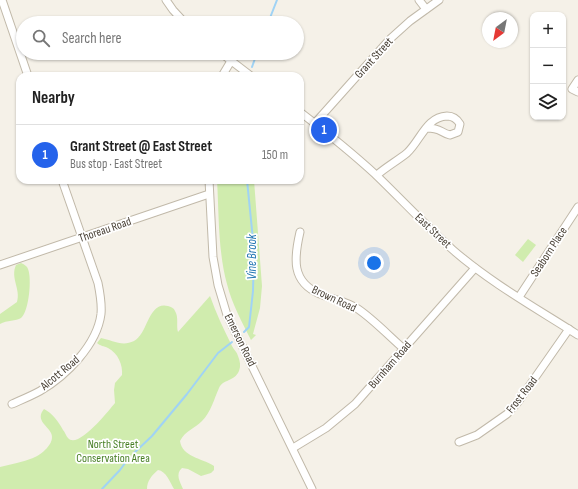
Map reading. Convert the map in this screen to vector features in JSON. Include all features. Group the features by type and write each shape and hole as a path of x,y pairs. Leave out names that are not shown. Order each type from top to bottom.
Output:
{"street":[{"path":"2,0 16,41"},
{"path":"166,0 179,16"},
{"path":"419,0 426,9"},
{"name":"Grant Street","path":"315,123 390,39 410,21 439,0"},
{"path":"23,60 27,72"},
{"path":"224,72 231,61 246,72"},
{"path":"578,80 572,89 578,92"},
{"name":"East Street","path":"304,115 346,148 438,236 475,268 578,336"},
{"path":"377,176 406,154 427,128"},
{"name":"Alcott Road","path":"12,404 40,391 71,367 84,353 95,333 101,314 101,296 63,184"},
{"name":"Emerson Road","path":"209,184 213,257 218,285 227,315 312,489"},
{"name":"Thoreau Road","path":"0,265 210,194"},
{"name":"Seaborn Place","path":"519,297 578,207"},
{"name":"Brown Road","path":"300,232 295,254 297,270 305,285 320,294 346,302 357,308 404,349"},
{"name":"Burnham Road","path":"292,448 326,428 355,404 475,268"},
{"name":"Frost Road","path":"459,442 477,435 507,414 518,402 568,329"}],"green space":[{"path":"217,184 254,184 262,286 260,308 253,334 256,335 251,340 232,299 227,284 219,232"},
{"path":"528,239 536,245 523,262 515,255"},
{"path":"21,263 27,267 30,280 28,302 24,315 17,320 0,324 0,314 17,302 18,293 14,270 16,265"},
{"name":"North Street Conservation Area","path":"210,296 223,328 238,355 240,369 237,375 221,385 210,410 205,417 199,424 187,432 180,441 184,451 188,454 214,466 214,470 211,473 201,476 188,469 182,468 178,475 183,489 174,489 166,475 158,470 150,478 147,489 0,489 0,467 33,458 50,445 52,437 51,433 41,419 44,409 55,418 67,437 73,440 79,439 93,428 115,403 115,383 122,375 122,367 117,356 112,350 97,343 101,338 121,343 130,343 134,341 139,337 152,313 156,308 161,306 168,306 175,310 178,332"}],"waterway":[{"name":"Vine Brook","path":"271,16 277,0"},
{"name":"Vine Brook","path":"252,67 254,60"},
{"name":"Vine Brook","path":"244,332 249,327 253,291 254,250 247,184"},
{"name":"Vine Brook","path":"134,453 152,436 187,394 218,353 232,342"},
{"name":"Vine Brook","path":"102,489 128,459"}],"place":[{"name":"Grant Street @ East Street","path":"324,130"}]}
